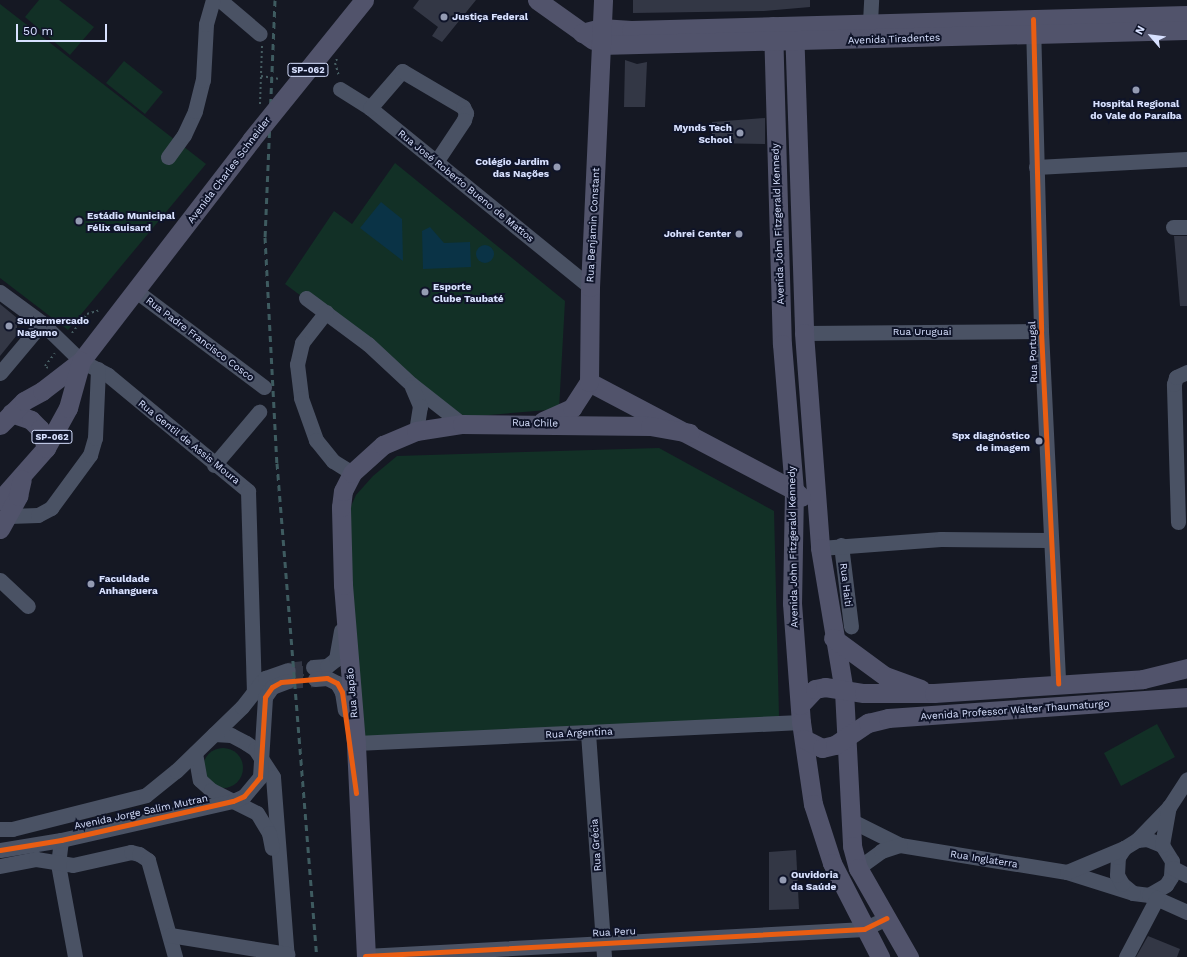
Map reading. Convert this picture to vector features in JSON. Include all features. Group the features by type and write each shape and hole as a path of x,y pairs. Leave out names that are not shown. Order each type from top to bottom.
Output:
{"main road":[{"name":"Avenida Charles Schneider","path":"0,500 23,477 46,448 90,365 136,291 157,266 271,116 364,0"},
{"path":"537,0 582,33 601,36"},
{"name":"Rua Benjamin Constant","path":"589,382 590,286 603,0"},
{"name":"Avenida Tiradentes","path":"601,36 631,30 773,35 1033,26 1187,15"},
{"name":"Avenida Tiradentes","path":"795,34 870,22 1187,30"},
{"path":"795,34 804,333 819,541 833,638 844,691 848,736 852,846 858,868 909,957"},
{"name":"Avenida John Fitzgerald Kennedy","path":"773,35 782,344 794,490 792,603 802,722 813,804 832,863 864,929 880,957"},
{"name":"Avenida Charles Schneider","path":"5,419 90,365"},
{"path":"538,423 572,408 589,382"},
{"name":"Rua Chile","path":"589,382 689,433 794,490"},
{"name":"SP-062","path":"5,419 31,420 40,429 46,448"},
{"name":"Rua Chile","path":"384,445 416,431 462,424 538,423 650,426 689,433"},
{"name":"Rua Japão","path":"365,956 356,793 356,743 343,585 341,507 343,491 352,473 384,445"},
{"name":"SP-062","path":"4,522 23,477"},
{"path":"794,490 807,506 819,541"},
{"path":"833,638 885,676 934,693"},
{"path":"802,722 815,688 844,691 934,693 1058,684 1143,680 1178,672"},
{"path":"1178,672 1165,688 1182,698"},
{"name":"Avenida Professor Walter Thaumaturgo","path":"802,722 822,748 835,745 868,723 888,718 1182,698"}],"street":[{"path":"168,158 184,135 196,111 203,80 206,24 213,0"},
{"path":"220,0 260,34"},
{"path":"870,22 871,0"},
{"name":"Rua Portugal","path":"1033,26 1041,331 1049,540 1058,684"},
{"path":"370,108 402,71 463,108 466,113 464,120 436,162"},
{"name":"Rua José Roberto Bueno de Mattos","path":"340,89 370,108 590,286"},
{"path":"1036,167 1187,159"},
{"name":"Rua Padre Francisco Cosco","path":"136,291 264,387"},
{"name":"Rua Gentil de Assis Moura","path":"0,292 42,323 90,365 214,465 244,487 250,494 254,693"},
{"path":"306,298 368,344 411,384 462,424"},
{"path":"326,312 302,343 297,364 301,398 316,440 333,461 352,473"},
{"path":"0,373 42,323"},
{"name":"Rua Uruguai","path":"804,333 1041,331"},
{"path":"4,522 38,515 50,508 90,455 96,438 90,365"},
{"path":"1178,522 1174,384 1176,376 1187,372"},
{"path":"411,384 420,406 416,431"},
{"path":"214,465 259,412"},
{"path":"819,541 841,545 941,539 1049,540"},
{"name":"Rua Haiti","path":"841,545 851,626"},
{"path":"0,580 28,606"},
{"path":"343,585 340,647 336,659 314,673 337,683 342,692 356,793"},
{"name":"Avenida Jorge Salim Mutran","path":"0,829 12,829 146,795 160,787 195,753 254,693 265,678 288,675 272,687 265,697 260,777 252,788 233,801 61,840 0,850"},
{"name":"Rua Argentina","path":"356,743 802,722"},
{"path":"214,734 223,733 239,739 255,749 273,777 276,796 284,955"},
{"name":"Rua Grécia","path":"588,733 604,957"},
{"path":"195,753 200,780 211,790 248,807 264,821 272,852 284,955"},
{"path":"1067,872 1124,848 1137,840 1169,807 1187,779"},
{"path":"1162,845 1169,807"},
{"path":"850,820 900,845"},
{"path":"1126,957 1153,897 1166,885 1173,868 1169,852 1162,845 1147,839 1137,840"},
{"path":"61,840 58,864 75,957"},
{"path":"858,868 881,851 900,845"},
{"name":"Rua Inglaterra","path":"900,845 1067,872 1133,893"},
{"path":"1124,848 1118,857 1117,875 1133,893 1153,897 1187,912"},
{"path":"0,866 36,860 73,865 131,852 138,854 148,860 170,935 174,957"},
{"path":"1173,868 1187,875"},
{"path":"864,929 887,918"},
{"name":"Rua Peru","path":"365,956 864,929"},
{"path":"170,935 284,955"}],"path":[{"path":"260,34 263,50 261,76 283,80"},
{"path":"339,56 335,63 343,81 340,89"},
{"path":"63,342 87,314 104,309"}],"green space":[{"path":"39,0 59,0 94,27 70,55 25,17"},
{"name":"Estádio Municipal Félix Guisard","path":"0,4 206,164 68,330 0,278"},
{"path":"124,61 163,92 145,114 106,83"},
{"name":"Esporte Clube Taubaté","path":"395,163 565,301 559,409 465,417 285,284 334,211 352,224"},
{"path":"659,448 774,511 779,717 365,737 346,539 347,515 356,495 373,476 397,456"},
{"path":"1157,724 1175,757 1121,786 1104,753"},
{"path":"227,748 234,751 240,757 243,768 242,776 234,785 227,788 219,788 212,785 204,776 203,764 206,757 215,749"}],"water":[{"path":"381,202 402,219 403,261 360,228"},
{"path":"430,227 444,243 470,242 471,267 423,269 422,231"},
{"path":"485,245 491,248 494,254 491,260 485,263 479,260 476,254 479,248"}],"building":[{"name":"Justiça Federal","path":"419,0 476,0 442,42 432,36 438,27 413,8"},
{"path":"633,0 810,0 810,7 764,11 633,13"},
{"path":"625,60 637,64 647,62 645,107 624,107"},
{"name":"Mynds Tech School","path":"765,118 765,144 712,143 712,122"},
{"path":"1174,236 1187,236 1187,306 1180,306"},
{"name":"Supermercado Nagumo","path":"0,304 17,318 17,335 0,356"},
{"name":"Ouvidoria da Saúde","path":"796,850 799,909 769,910 769,852"},
{"path":"1148,936 1180,949 1177,957 1136,957"}],"tunnel":[{"path":"288,670 313,667"},
{"path":"288,681 315,679"}],"railway":[{"path":"275,0 265,237 277,463 317,957"}],"cycle path":[{"path":"1033,19 1041,331 1058,684"},
{"path":"0,850 61,840 233,801 244,796 260,777 265,697 272,687 281,682 327,678 337,683 342,692 356,793"},
{"path":"365,956 864,929 887,918"}],"place":[{"name":"Justiça Federal","path":"444,17"},
{"name":"Hospital Regional do Vale do Paraíba","path":"1136,90"},
{"name":"Mynds Tech School","path":"740,133"},
{"name":"Colégio Jardim das Nações","path":"557,167"},
{"name":"Estádio Municipal Félix Guisard","path":"79,221"},
{"name":"Johrei Center","path":"739,234"},
{"name":"Esporte Clube Taubaté","path":"425,292"},
{"name":"Supermercado Nagumo","path":"9,326"},
{"name":"Spx diagnóstico de imagem","path":"1039,441"},
{"name":"Faculdade Anhanguera","path":"91,584"},
{"name":"Ouvidoria da Saúde","path":"783,880"}]}
